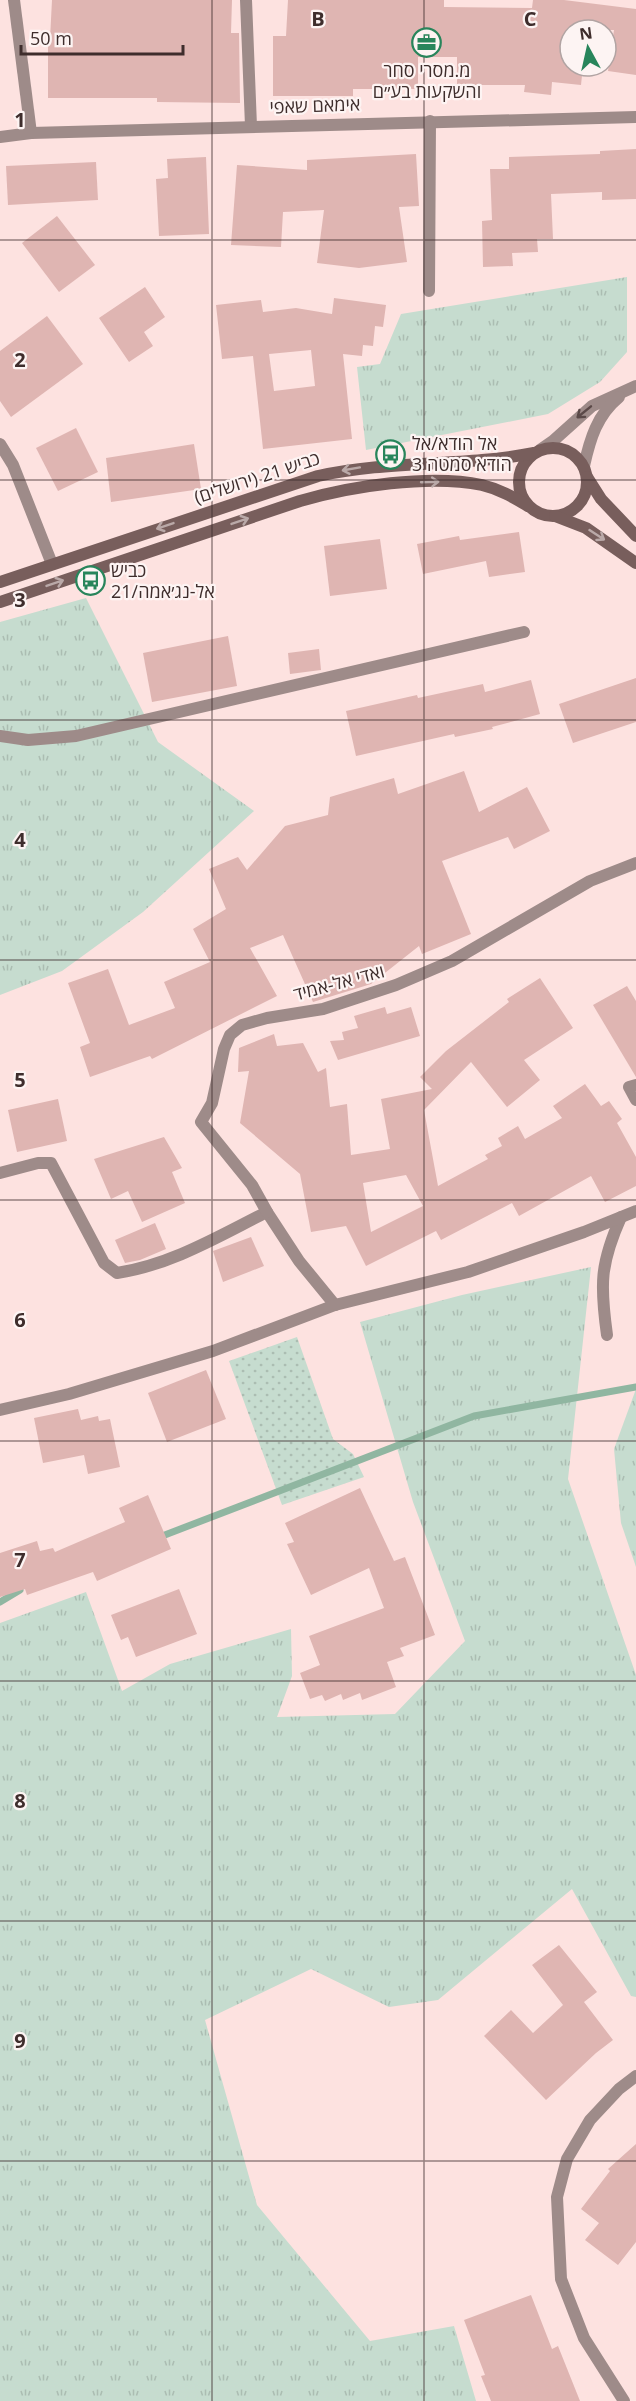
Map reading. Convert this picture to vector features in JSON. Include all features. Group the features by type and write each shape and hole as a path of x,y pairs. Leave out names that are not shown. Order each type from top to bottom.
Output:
{"main road":[{"path":"636,536 601,499 576,456 565,449 553,447 537,452 528,458 521,469 518,481 521,494 528,506 535,511 573,521 636,563"},
{"name":"כביש 21 (ירושלים)","path":"0,582 318,476 366,466 465,462 537,452"},
{"path":"554,516 574,509 582,500 588,483 585,470"},
{"name":"כביש 21 (ירושלים)","path":"0,602 289,505 344,490 397,483 468,483 498,490 528,506"}],"street":[{"path":"14,0 31,133"},
{"path":"246,0 251,126"},
{"name":"אימאם שאפי","path":"0,137 31,133 251,126 636,117"},
{"path":"429,291 430,121"},
{"path":"537,452 554,441 592,406 636,386"},
{"path":"585,470 590,441 602,414 618,398 636,386"},
{"path":"0,444 13,465 52,564"},
{"path":"0,736 28,740 76,736 525,632"},
{"name":"ואדי אל-אמיד","path":"267,1212 252,1185 201,1122 213,1103 224,1049 230,1035 242,1025 267,1018 323,1009 396,986 452,961 590,881 636,863"},
{"path":"636,1085 629,1087 636,1100"},
{"path":"0,1173 38,1163 51,1163 104,1263 117,1273 139,1270 188,1252 267,1212 299,1261 335,1305"},
{"path":"0,1410 69,1394 213,1351 335,1305 468,1272 584,1232 636,1211"},
{"path":"607,1335 602,1273 610,1240 621,1217"},
{"path":"624,2401 584,2338 561,2279 557,2197 567,2159 590,2120 619,2089 636,2076"}],"green space":[{"path":"627,277 627,352 600,382 548,414 366,450 357,367 380,364 401,314"},
{"path":"86,598 158,742 254,811 143,912 62,971 0,995 0,622"},
{"path":"591,1267 568,1479 636,1675 636,1997 631,1996 572,1889 438,2000 389,2007 311,1969 205,2020 257,2205 370,2341 454,2326 476,2401 0,2401 0,1623 86,1592 122,1691 170,1664 291,1629 292,1676 277,1717 395,1714 465,1641 413,1502 360,1322 462,1295"},
{"path":"297,1337 333,1439 353,1454 364,1477 282,1505 229,1361"},
{"path":"636,1389 636,1567 621,1523 614,1449"}],"building":[{"path":"52,0 232,0 231,33 239,33 240,103 157,102 157,98 48,98 48,39 50,39"},
{"path":"288,0 444,0 444,7 532,8 533,0 564,0 636,9 636,75 618,72 618,18 558,18 558,78 582,78 581,85 552,82 551,95 524,92 525,85 457,85 457,57 418,57 418,89 353,89 353,96 273,96 273,36 286,36"},
{"path":"636,149 636,199 602,200 602,192 551,194 553,239 537,239 538,252 512,253 513,266 483,267 482,221 492,220 490,169 509,169 509,157 600,154 600,151"},
{"path":"416,154 419,206 399,207 407,262 359,268 317,263 324,210 283,212 281,247 231,245 237,165 307,170 307,160"},
{"path":"206,157 209,234 159,236 156,179 168,178 167,159"},
{"path":"96,162 98,200 8,205 6,166"},
{"path":"57,216 95,265 59,292 22,243"},
{"path":"145,287 165,317 144,332 153,346 129,362 99,318"},
{"path":"334,298 386,305 383,327 375,326 373,346 363,345 362,356 343,354 352,439 263,449 253,356 222,359 216,305 261,300 263,312 296,308 332,314","holes":["311,350 315,386 274,391 269,354"]},
{"path":"47,316 83,364 11,417 0,401 0,351"},
{"path":"76,428 98,472 58,491 36,448"},
{"path":"194,444 201,489 111,502 106,458"},
{"path":"519,532 525,572 489,577 486,561 423,574 417,544 459,536 460,540"},
{"path":"380,539 387,589 330,596 324,546"},
{"path":"228,636 237,686 152,702 143,653"},
{"path":"319,649 321,670 290,674 288,653"},
{"path":"636,678 636,722 573,743 559,704"},
{"path":"531,680 540,714 492,727 493,729 455,737 454,734 356,756 346,711 417,695 418,698 483,684 485,692"},
{"path":"464,771 479,812 527,787 550,831 514,849 508,837 442,861 471,934 422,954 419,946 371,984 313,1002 283,935 250,948 277,996 152,1059 150,1056 90,1077 80,1047 90,1043 68,983 108,969 129,1025 175,1008 164,982 210,962 193,929 226,909 209,869 238,857 247,870 285,826 328,815 330,797 394,778 398,794"},
{"path":"540,978 573,1028 524,1060 540,1080 507,1107 471,1062 424,1110 438,1186 488,1159 485,1155 502,1146 498,1138 518,1126 525,1139 562,1118 553,1106 585,1084 601,1106 609,1101 622,1119 617,1123 636,1157 636,1186 605,1202 591,1176 519,1216 512,1203 441,1240 436,1231 366,1266 346,1226 311,1232 300,1174 240,1123 249,1071 238,1072 239,1048 274,1034 277,1046 303,1043 318,1072 326,1068 330,1107 347,1104 351,1155 390,1149 381,1099 432,1089 420,1077 446,1051 509,1002 507,999","holes":["406,1175 423,1206 371,1232 363,1183"]},
{"path":"627,986 636,1001 636,1077 593,1005"},
{"path":"385,1007 387,1014 411,1007 420,1036 338,1060 330,1041 344,1040 342,1032 358,1028 354,1016"},
{"path":"58,1099 67,1141 17,1152 8,1110"},
{"path":"164,1137 182,1168 172,1172 185,1203 142,1222 128,1191 111,1199 94,1159"},
{"path":"155,1223 166,1249 140,1260 125,1263 115,1240"},
{"path":"251,1237 264,1266 223,1282 213,1251"},
{"path":"206,1370 226,1419 167,1442 148,1393"},
{"path":"78,1409 81,1420 98,1416 99,1421 110,1419 120,1467 88,1474 84,1455 43,1463 34,1418"},
{"path":"360,1488 394,1561 405,1557 435,1635 400,1648 404,1656 387,1662 396,1687 362,1700 360,1693 343,1700 341,1694 325,1701 322,1695 310,1699 300,1673 320,1665 309,1636 384,1608 369,1568 311,1595 287,1544 294,1542 285,1523"},
{"path":"148,1495 171,1549 97,1581 93,1572 27,1595 25,1589 0,1597 0,1553 37,1541 40,1551 53,1548 55,1552 125,1522 119,1508"},
{"path":"179,1589 197,1634 136,1657 128,1637 121,1640 111,1615"},
{"path":"559,1945 597,1992 584,2002 613,2040 546,2100 484,2036 511,2010 533,2033 563,2005 532,1965"},
{"path":"636,2144 636,2242 618,2265 585,2240 599,2223 581,2209 610,2171 608,2169"},
{"path":"531,2295 552,2349 558,2346 580,2401 491,2401 481,2376 485,2375 464,2320"}],"waterway":[{"path":"157,1538 474,1416 636,1387"},
{"path":"0,1602 20,1590"}],"place":[{"name":"מ.מסרי סחר והשקעות בע״ם","path":"427,42"},
{"name":"אל הודא/אל הודא סמטה 3","path":"391,454"},
{"name":"כביש 21/אל-נג׳אמה","path":"90,581"}]}
